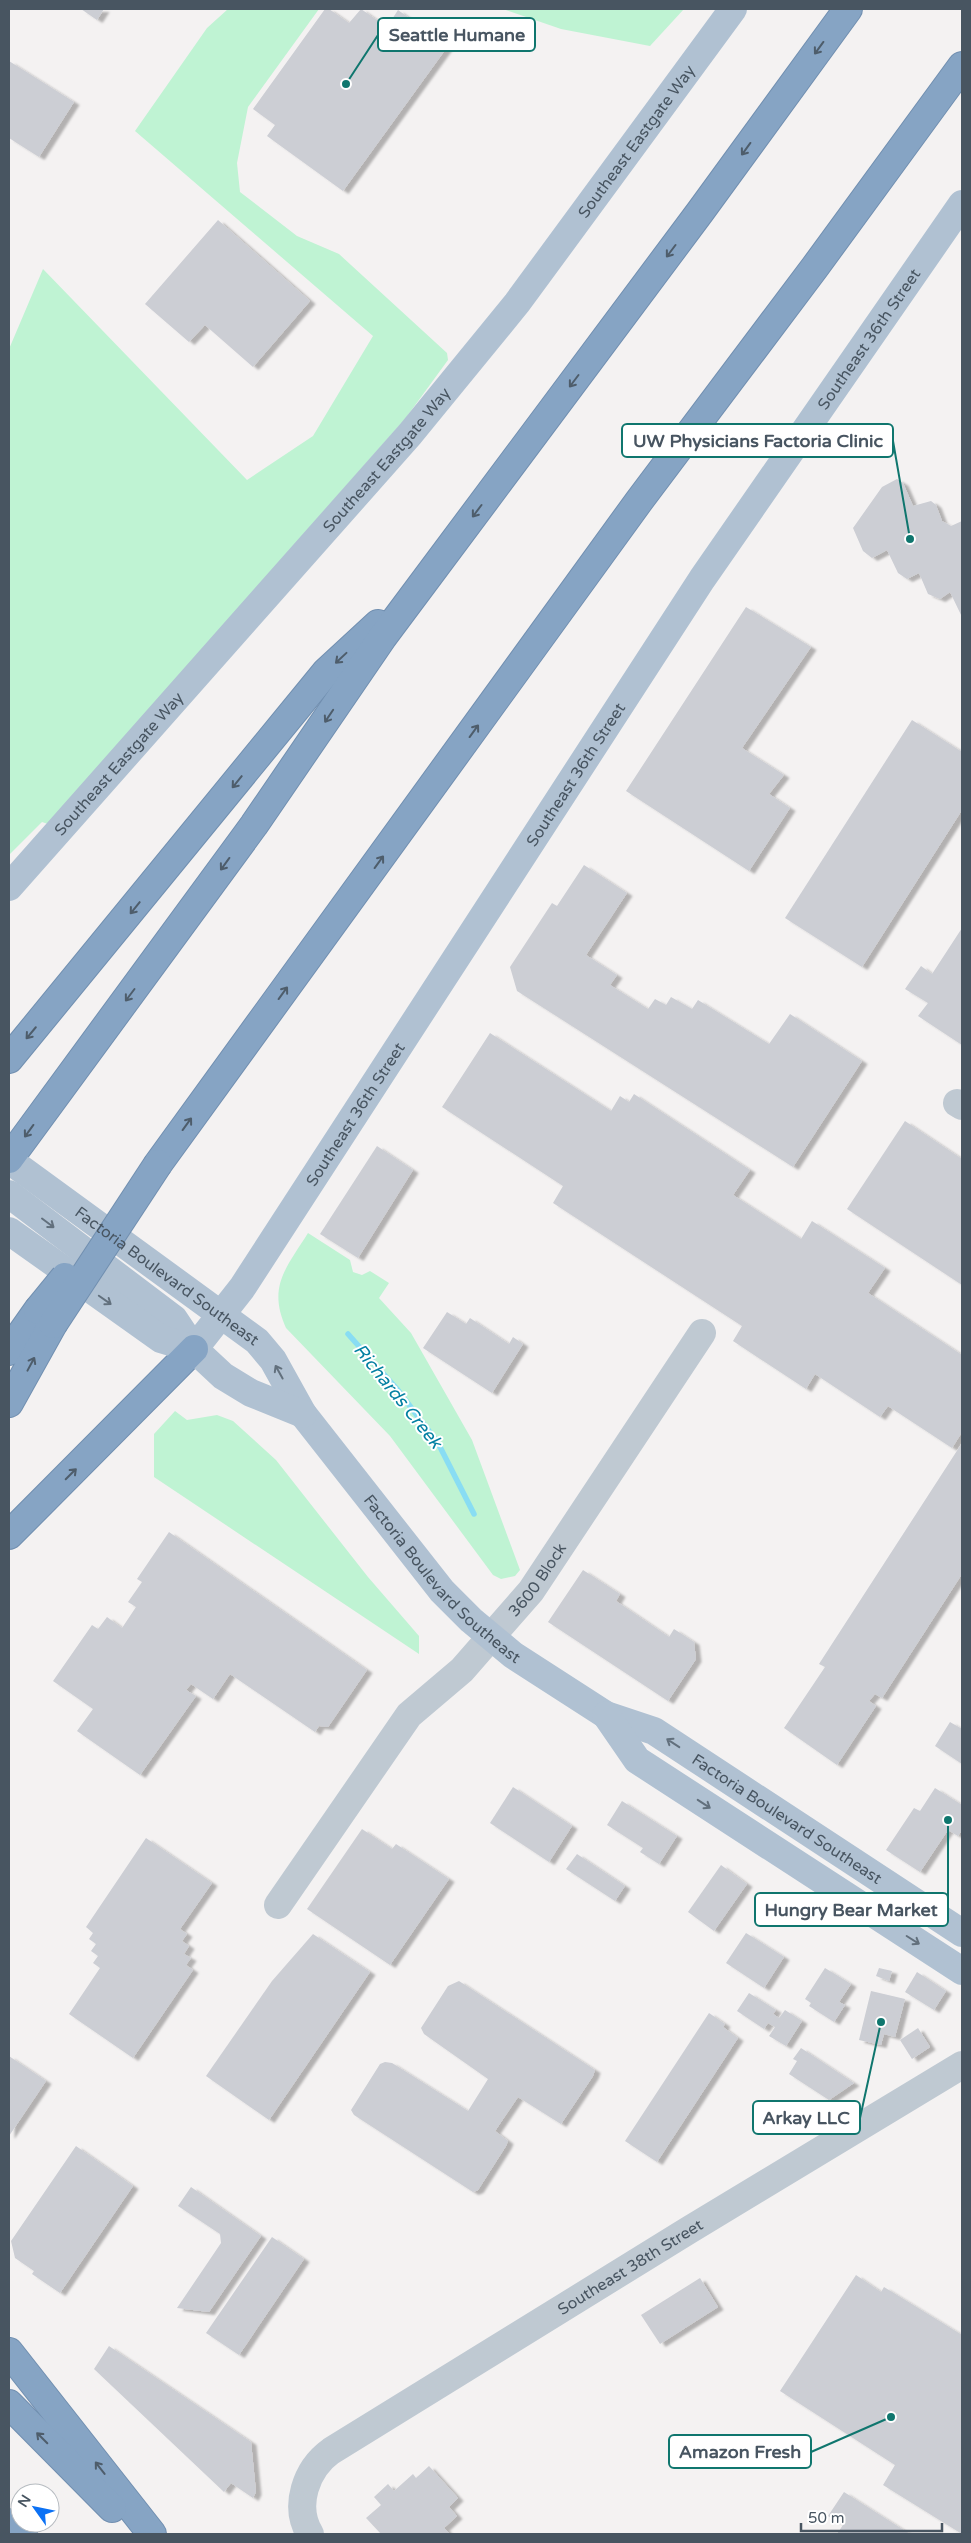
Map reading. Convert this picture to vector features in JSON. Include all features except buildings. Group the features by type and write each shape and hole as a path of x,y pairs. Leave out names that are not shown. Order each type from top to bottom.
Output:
{"highway":[{"path":"9,1160 254,825 382,638 700,212 848,9"},
{"path":"9,1351 45,1317 640,501 962,66"},
{"path":"9,1059 133,910 326,672 428,576"},
{"path":"9,1403 45,1317"},
{"path":"9,1535 194,1349"},
{"path":"9,2352 152,2534"},
{"path":"9,2404 138,2534"},
{"path":"9,2523 23,2534"}],"main road":[{"name":"Southeast Eastgate Way","path":"9,887 410,434 517,303 734,9"},
{"name":"Southeast 36th Street","path":"194,1349 242,1288 702,579 962,204"},
{"name":"Factoria Boulevard Southeast","path":"9,1160 257,1341 268,1354 303,1414 442,1591 491,1638 513,1655 606,1715 654,1731 962,1934"},
{"name":"Factoria Boulevard Southeast","path":"9,1194 174,1319 194,1349 223,1376 251,1394 303,1414"},
{"name":"Factoria Boulevard Southeast","path":"9,1231 161,1339 194,1349"},
{"name":"Factoria Boulevard Southeast","path":"606,1715 637,1760 962,1971"}],"street":[{"name":"3600 Block","path":"278,1905 409,1715 462,1670 531,1590 702,1333"},
{"name":"Southeast 38th Street","path":"310,2534 306,2527 302,2506 308,2478 321,2458 689,2230 962,2065"}],"green space":[{"path":"228,9 319,9 248,107 237,163 240,192 297,236 339,254 447,353 448,360 405,419 48,824 42,822 9,855 9,349 43,269 247,480 313,436 373,336 135,131 207,28"},
{"path":"503,9 684,9 650,46 561,29"},
{"path":"308,1233 350,1260 353,1272 362,1275 370,1271 389,1283 379,1298 411,1333 472,1440 520,1570 515,1576 501,1579 493,1575 390,1436 286,1328 278,1300 279,1288 287,1267"},
{"path":"175,1411 187,1420 217,1415 233,1421 276,1460 368,1577 419,1636 419,1654 154,1477 154,1434"}],"waterway":[{"name":"Richards Creek","path":"348,1334 397,1389 438,1443 474,1514"}],"place":[{"name":"Seattle Humane","path":"346,84"},
{"name":"UW Physicians Factoria Clinic","path":"910,539"},
{"name":"Hungry Bear Market","path":"948,1820"},
{"name":"Arkay LLC","path":"881,2022"},
{"name":"Amazon Fresh","path":"891,2417"}]}
